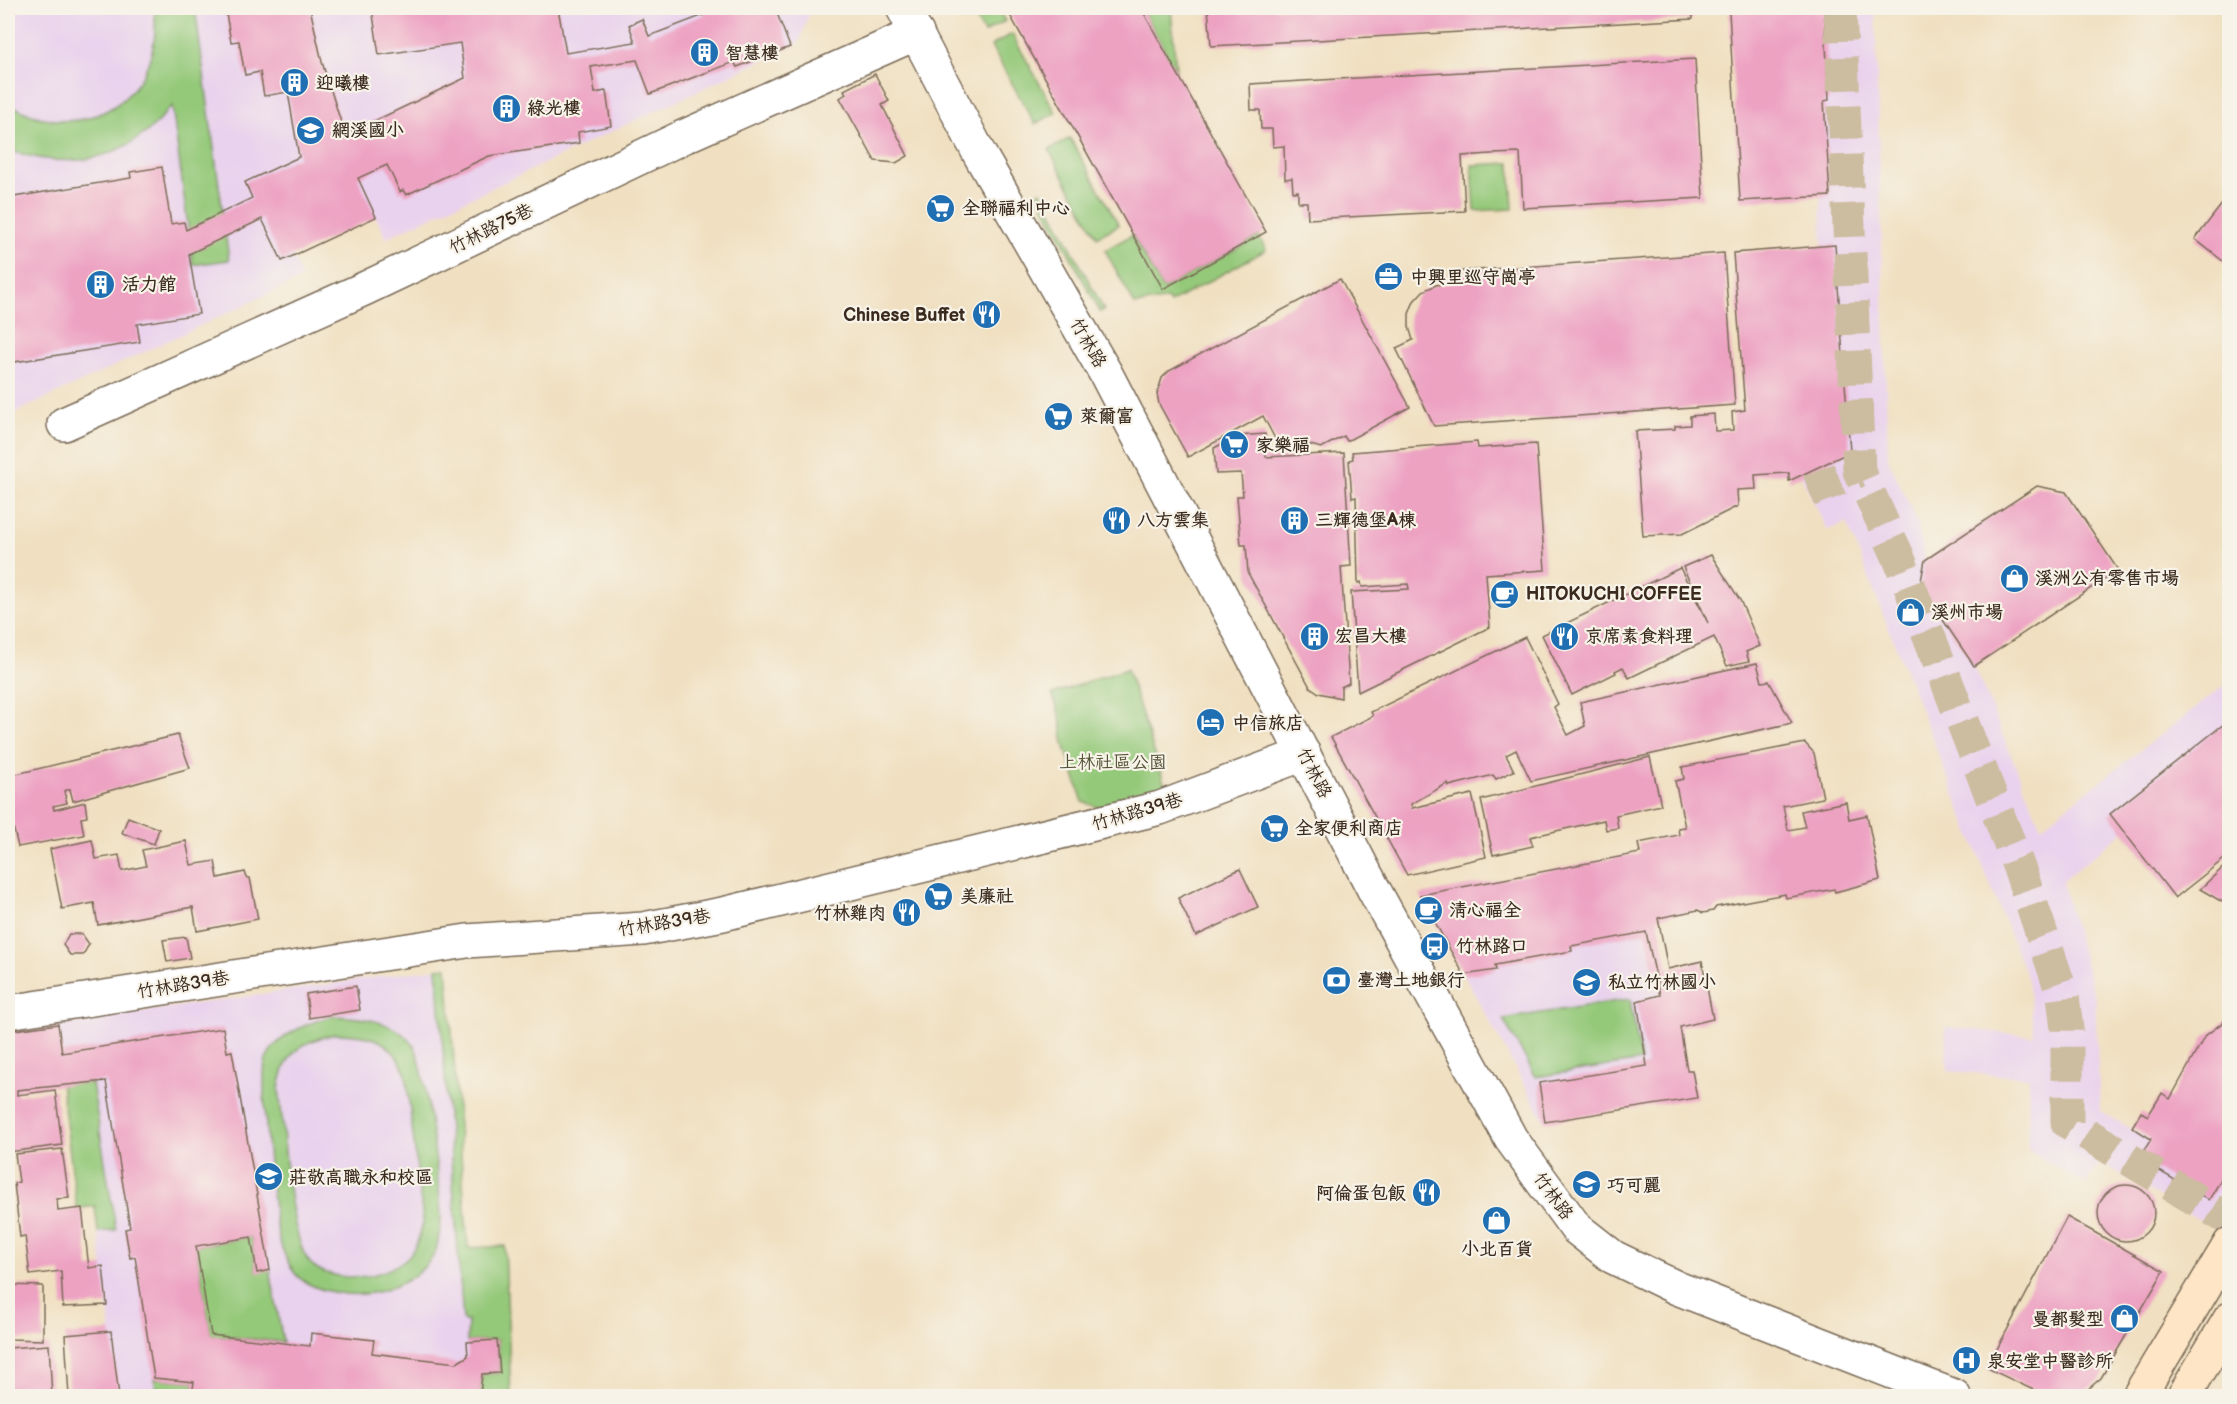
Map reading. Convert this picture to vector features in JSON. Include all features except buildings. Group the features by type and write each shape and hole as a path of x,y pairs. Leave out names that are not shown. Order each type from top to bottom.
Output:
{"main road":[{"path":"2139,1396 2229,1244"},
{"path":"2184,1396 2229,1318"}],"street":[{"name":"竹林路75巷","path":"64,424 366,288 683,137 910,20"},
{"name":"竹林路","path":"910,20 980,154 1106,374 1378,898 1511,1138 1576,1228 1613,1257 1677,1288 1954,1396"},
{"name":"竹林路39巷","path":"8,1012 467,941 643,929 723,914 1160,808 1304,754"}],"shaded area":[{"name":"網溪國小","path":"8,8 823,8 809,14 799,43 386,238 376,217 292,256 302,278 8,416"},
{"name":"溪州市場","path":"1813,8 1875,8 1888,459 1917,521 1925,560 1920,587 1974,666 2041,827 2229,682 2229,747 2062,881 2095,999 2100,1111 2226,1184 2203,1222 2100,1162 2086,1184 2028,1150 2029,1077 1948,1071 1945,1027 2034,1036 2028,980 1847,523 1827,530 1790,452 1831,443"},
{"name":"私立竹林國小","path":"1640,853 1668,969 1713,1019 1680,1027 1687,1070 1692,1070 1697,1098 1545,1122 1464,975 1496,970 1472,885"},
{"name":"莊敬高職永和校區","path":"447,967 468,1248 505,1246 511,1396 119,1396 95,1207 77,1209 61,1084 62,1053 58,1024"}],"green space":[{"path":"154,8 195,8 229,260 193,265 172,106 153,127 136,140 102,156 66,161 28,156 8,150 8,103 36,116 64,121 90,117 114,107 133,89 147,67 154,39"},
{"path":"970,8 997,8 1005,21 984,33"},
{"path":"1141,8 1171,8 1176,71"},
{"path":"1012,34 1056,113 1035,124 991,46"},
{"path":"1070,138 1119,225 1097,237 1049,150"},
{"path":"1510,163 1513,209 1475,211 1472,165"},
{"path":"1041,191 1104,310 1100,312 1037,193"},
{"path":"1132,235 1163,289 1259,236 1266,250 1170,303 1168,299 1135,305 1105,250"},
{"name":"上林社區公園","path":"1127,669 1167,791 1110,811 1083,802 1064,744 1060,716 1052,694"},
{"path":"447,967 468,1248 505,1246 511,1396 480,1396 482,1374 500,1373 497,1340 467,1342 468,1321 463,1321 437,968"},
{"path":"1630,999 1641,1061 1536,1077 1503,1019"},
{"path":"333,1016 366,1019 388,1025 406,1037 414,1046 418,1057 432,1130 441,1220 434,1255 413,1277 385,1290 365,1294 337,1293 317,1287 300,1278 285,1256 276,1225 265,1118 266,1059 277,1043 286,1036","holes":["335,1034 370,1037 387,1046 401,1063 406,1075 423,1222 418,1241 405,1260 379,1273 361,1277 330,1274 313,1266 307,1259 295,1225 285,1152 279,1089 285,1066 290,1057 303,1045"]},
{"path":"92,1083 116,1230 98,1232 95,1206 77,1209 61,1084"},
{"path":"251,1237 257,1272 270,1270 283,1342 211,1335 196,1246"},
{"path":"154,1378 194,1382 192,1396 158,1396"}],"tunnel":[{"path":"1840,8 1859,471 1898,556 2021,873 2063,996 2067,1029 2067,1122 2230,1220"},
{"path":"1809,491 1859,471"}],"place":[{"name":"智慧樓","path":"704,53"},
{"name":"迎曦樓","path":"295,83"},
{"name":"綠光樓","path":"506,108"},
{"name":"網溪國小","path":"311,130"},
{"name":"全聯福利中心","path":"941,208"},
{"name":"中興里巡守崗亭","path":"1389,277"},
{"name":"活力館","path":"101,284"},
{"name":"Chinese Buffet","path":"986,315"},
{"name":"萊爾富","path":"1059,416"},
{"name":"家樂福","path":"1235,445"},
{"name":"八方雲集","path":"1116,520"},
{"name":"三輝德堡A棟","path":"1294,520"},
{"name":"溪洲公有零售市場","path":"2014,578"},
{"name":"HITOKUCHI COFFEE","path":"1505,594"},
{"name":"溪州市場","path":"1910,612"},
{"name":"宏昌大樓","path":"1314,636"},
{"name":"京席素食料理","path":"1564,636"},
{"name":"中信旅店","path":"1211,723"},
{"name":"全家便利商店","path":"1274,828"},
{"name":"美廉社","path":"939,896"},
{"name":"清心福全","path":"1428,910"},
{"name":"竹林雞肉","path":"907,913"},
{"name":"竹林路口","path":"1435,946"},
{"name":"臺灣土地銀行","path":"1336,980"},
{"name":"私立竹林國小","path":"1587,982"},
{"name":"莊敬高職永和校區","path":"268,1177"},
{"name":"巧可麗","path":"1586,1185"},
{"name":"阿倫蛋包飯","path":"1427,1193"},
{"name":"小北百貨","path":"1497,1220"},
{"name":"曼都髮型","path":"2125,1319"},
{"name":"泉安堂中醫診所","path":"1966,1361"}]}
